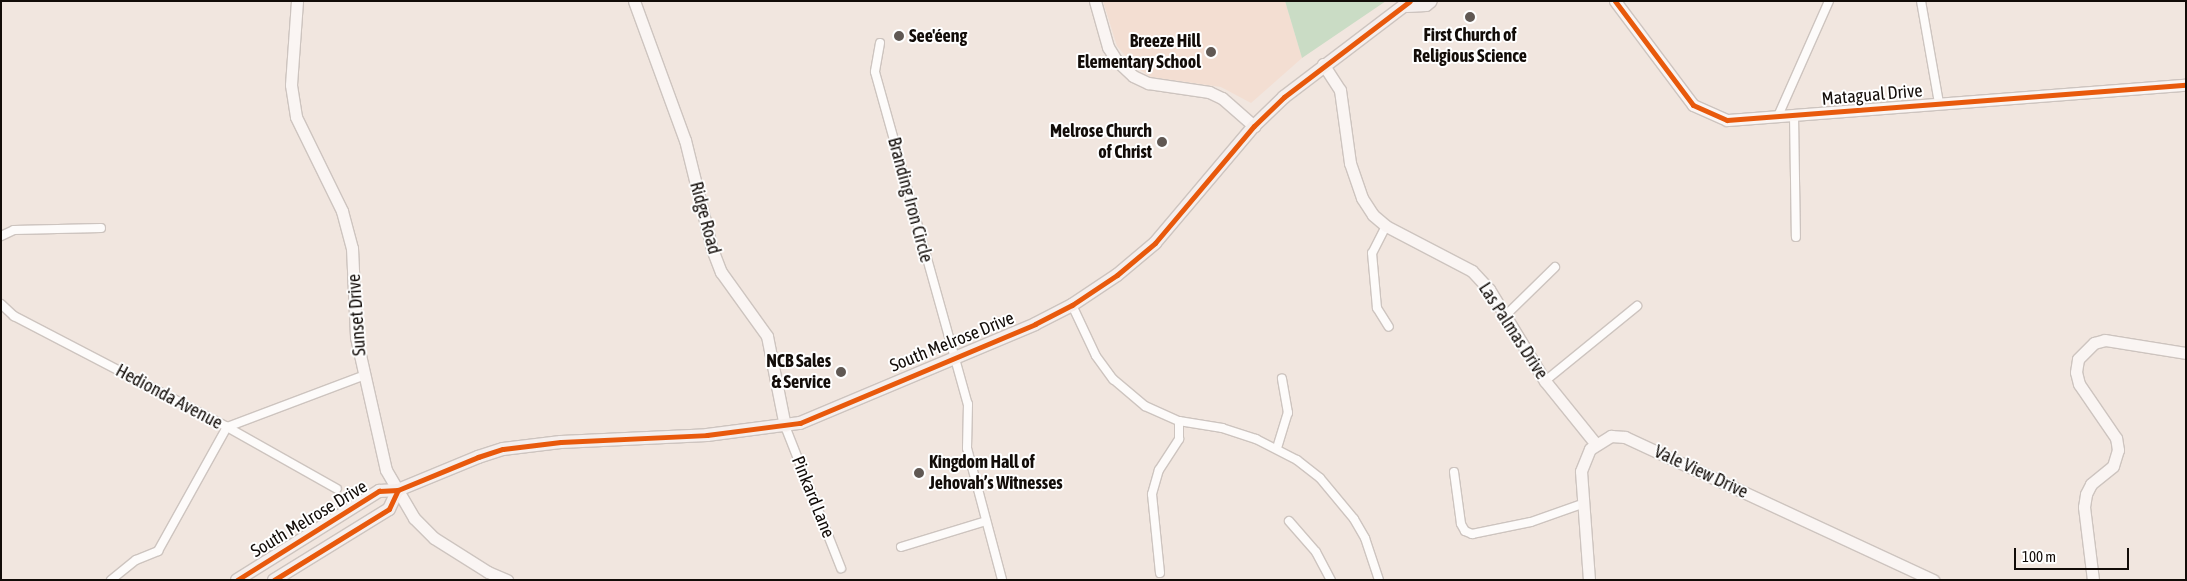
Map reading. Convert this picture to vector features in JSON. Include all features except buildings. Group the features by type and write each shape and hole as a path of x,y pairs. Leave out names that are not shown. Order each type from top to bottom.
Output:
{"main road":[{"name":"South Melrose Drive","path":"237,580 379,492 398,490 503,449 561,442 707,435 785,426 807,420 954,356 1035,324 1072,305 1117,276 1155,243 1254,126 1324,64 1408,3 1426,5 1431,1"},
{"name":"South Melrose Drive","path":"274,580 389,509 398,490"}],"street":[{"name":"Sunset Drive","path":"296,1 291,85 296,117 308,147 336,197 352,248 356,337 363,376 386,470 414,518 434,538 488,572 507,580"},
{"name":"Ridge Road","path":"634,1 685,140 719,267 767,336 785,426"},
{"path":"1095,1 1108,47 1116,60 1133,76 1148,84 1209,92 1222,98 1254,126"},
{"name":"Matagual Drive","path":"1615,1 1693,105 1727,120 2186,85"},
{"path":"1778,116 1829,1"},
{"path":"1921,1 1939,103"},
{"name":"Branding Iron Circle","path":"880,44 875,72 968,404 967,448 1002,580"},
{"name":"Las Palmas Drive","path":"1324,64 1340,90 1350,163 1362,198 1373,216 1386,226 1472,271 1489,289 1545,381 1595,443"},
{"path":"1794,115 1796,236"},
{"path":"1386,226 1372,253 1377,308 1389,327"},
{"path":"1,236 14,230 101,228"},
{"path":"1505,316 1556,267"},
{"name":"Hedionda Avenue","path":"1,304 14,316 227,427 337,489"},
{"path":"1072,305 1096,356 1112,379 1145,406 1180,421 1222,428 1277,448 1320,478 1343,502 1366,538 1380,580"},
{"path":"1545,381 1637,306"},
{"path":"2093,580 2084,507 2086,494 2091,484 2113,466 2118,450 2116,438 2079,384 2076,372 2078,358 2094,343 2104,340 2186,353"},
{"path":"111,580 136,560 158,551 227,427 363,376"},
{"path":"1277,448 1288,413 1282,379"},
{"path":"1160,574 1152,494 1159,470 1179,439 1180,421"},
{"name":"Pinkard Lane","path":"785,426 842,568"},
{"name":"Vale View Drive","path":"1595,443 1611,436 1625,436 1933,580"},
{"path":"1589,580 1583,462 1595,443"},
{"path":"1454,472 1461,524 1464,531 1472,534 1531,522 1585,503"},
{"path":"901,547 986,521"},
{"path":"1288,521 1316,552 1331,580"}],"shaded area":[{"name":"Breeze Hill Elementary School","path":"1103,1 1285,1 1302,58 1251,103 1221,87 1151,77 1133,65 1117,46"}],"green space":[{"path":"1285,1 1386,1 1302,58"}],"cycle path":[{"path":"237,580 379,491 398,490 478,457 503,449 561,442 707,435 800,423 1035,324 1072,305 1117,275 1155,243 1254,126 1284,97 1410,1"},
{"path":"1615,1 1693,105 1727,120 2186,85"},
{"path":"274,580 389,509 398,490"}],"place":[{"name":"First Church of Religious Science","path":"1470,17"},
{"name":"See'éeng","path":"899,36"},
{"name":"Breeze Hill Elementary School","path":"1211,52"},
{"name":"Melrose Church of Christ","path":"1162,142"},
{"name":"NCB Sales & Service","path":"841,372"},
{"name":"Kingdom Hall of Jehovah’s Witnesses","path":"919,473"}]}
